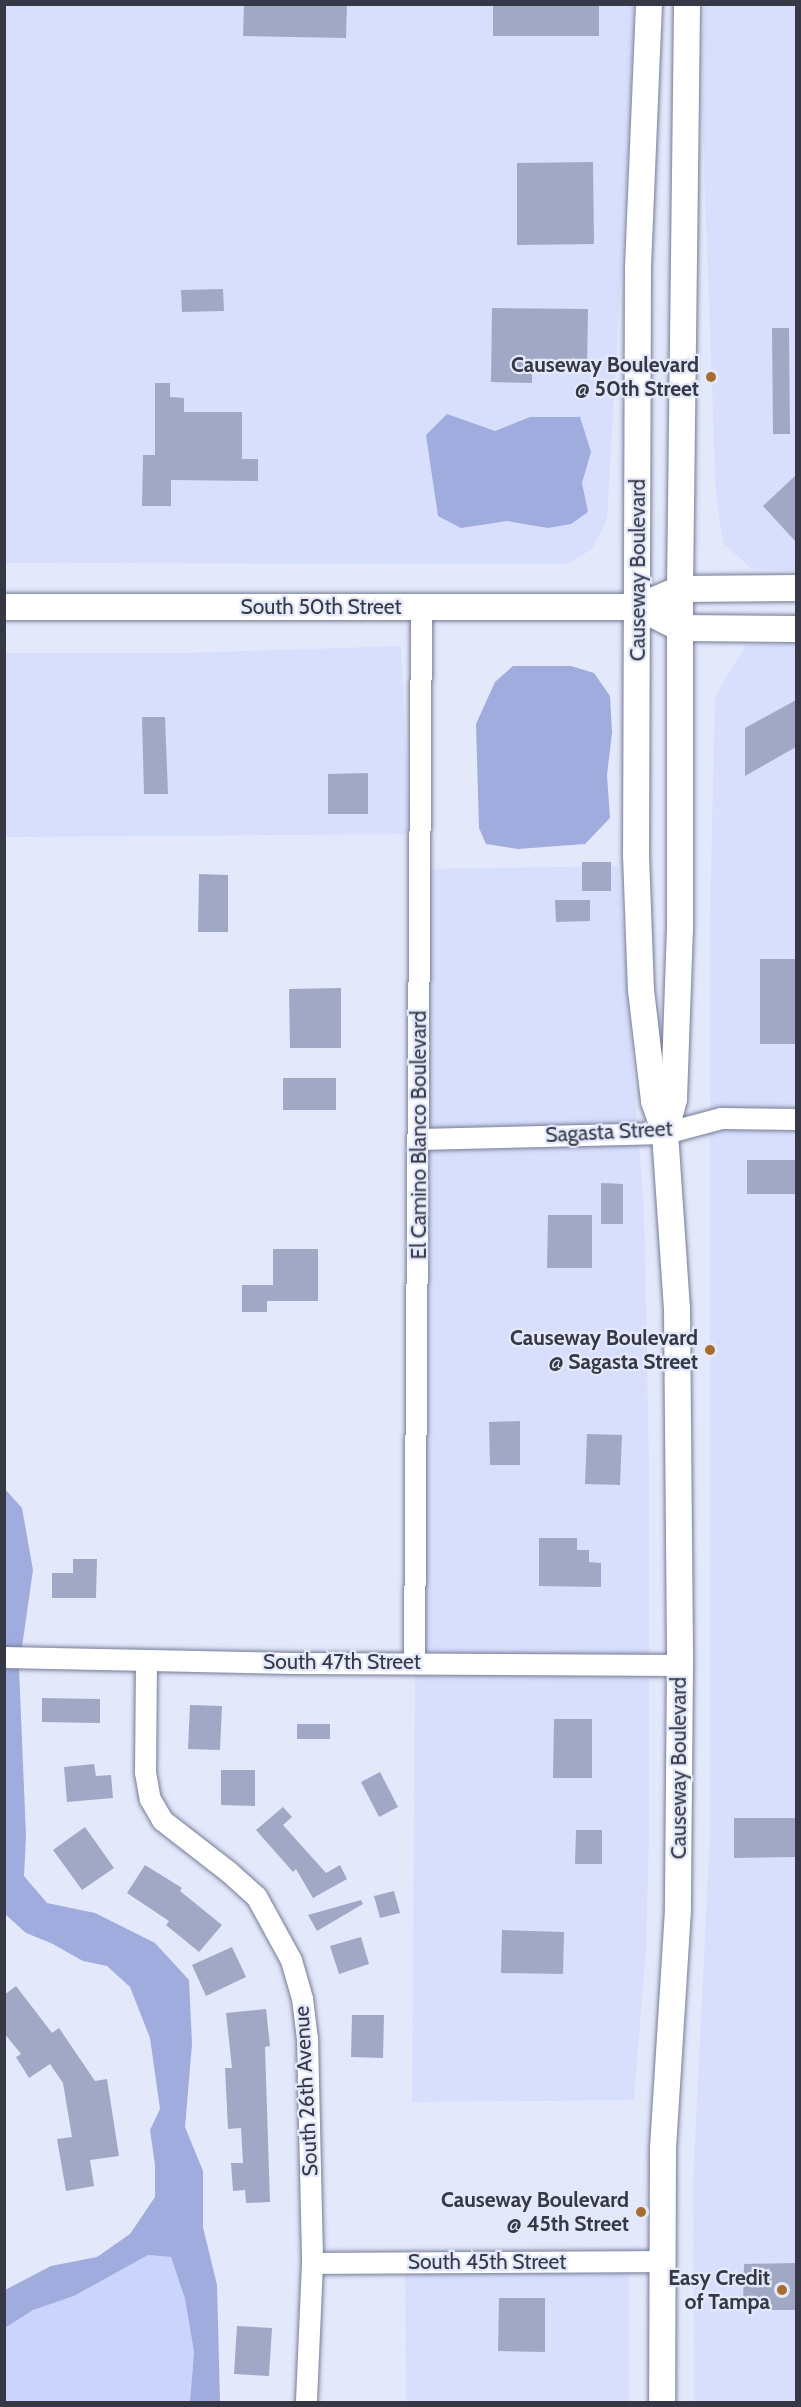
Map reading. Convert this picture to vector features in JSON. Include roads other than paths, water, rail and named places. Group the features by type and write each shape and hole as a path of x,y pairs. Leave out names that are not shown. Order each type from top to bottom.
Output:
{"main road":[{"name":"Causeway Boulevard","path":"649,4 638,267 636,855 641,990 654,1101 665,1133 677,1308 680,1665 678,1910 663,2149 662,2403"},
{"name":"Causeway Boulevard","path":"665,1133 674,1099 680,941 680,589 687,4"},
{"name":"South 50th Street","path":"4,607 638,607 680,589 796,588"},
{"name":"South 50th Street","path":"638,607 680,628 796,629"}],"street":[{"name":"El Camino Blanco Boulevard","path":"414,1663 421,607"},
{"name":"Sagasta Street","path":"419,1140 665,1133 721,1118 796,1119"},
{"name":"South 47th Street","path":"4,1657 680,1665"},
{"name":"South 26th Avenue","path":"146,1660 145,1772 150,1799 162,1820 256,1896 291,1960 302,1998 307,2037 312,2263 306,2403"},
{"name":"South 45th Street","path":"312,2263 662,2261"}],"place":[{"name":"Causeway Boulevard @ 50th Street","path":"711,377"},
{"name":"Causeway Boulevard @ Sagasta Street","path":"710,1350"},
{"name":"Causeway Boulevard @ 45th Street","path":"641,2212"},
{"name":"Easy Credit of Tampa","path":"782,2290"}]}
